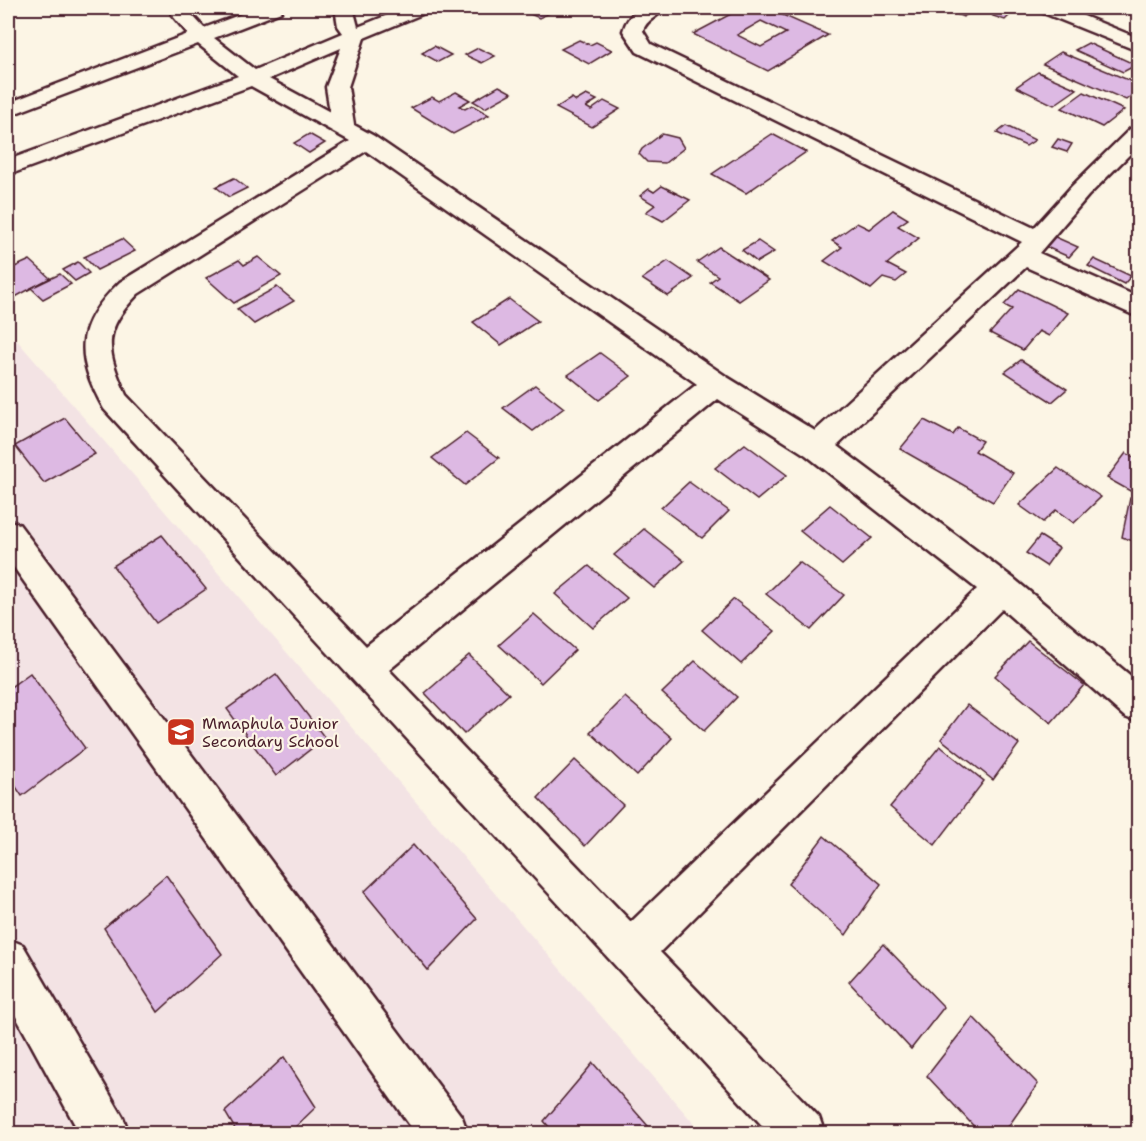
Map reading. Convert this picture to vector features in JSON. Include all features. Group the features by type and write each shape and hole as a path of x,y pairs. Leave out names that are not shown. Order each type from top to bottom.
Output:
{"street":[{"path":"180,8 182,15 201,37 253,78 355,135 717,384 817,447 1001,588 1138,705"},
{"path":"8,110 274,8"},
{"path":"344,8 348,26 355,37"},
{"path":"8,168 253,78 355,37 417,8"},
{"path":"655,8 636,21 633,31 644,48 1030,248 1138,308"},
{"path":"1048,8 1138,45"},
{"path":"355,37 337,87 355,135"},
{"path":"817,447 1030,248 1080,191 1138,134"},
{"path":"355,135 129,288 113,302 101,322 95,344 99,368 114,401 802,1134"},
{"path":"364,668 717,384"},
{"path":"8,534 445,1134"},
{"path":"631,951 1001,588"},
{"path":"8,960 106,1134"}],"shaded area":[{"name":"Mmaphula Junior Secondary School","path":"8,330 702,1133 8,1133"}],"building":[{"path":"517,8 554,8 558,9 539,18"},
{"path":"742,8 767,8 828,35 768,71 693,34","holes":["761,21 786,33 761,47 737,35"]},
{"path":"942,8 978,8 963,17"},
{"path":"1001,9 1012,13 1005,20 993,16"},
{"path":"579,40 590,45 596,42 612,50 589,64 561,49"},
{"path":"1088,43 1136,65 1123,72 1075,50"},
{"path":"434,46 451,55 438,62 422,53"},
{"path":"478,48 495,56 482,63 465,55"},
{"path":"1061,52 1138,84 1138,90 1126,100 1043,64"},
{"path":"1038,72 1077,89 1054,105 1016,87"},
{"path":"499,86 512,93 485,108 473,101"},
{"path":"456,92 470,100 459,106 465,109 472,105 489,115 453,134 411,108 432,97 439,101"},
{"path":"1084,92 1124,110 1102,127 1062,108"},
{"path":"586,95 597,100 586,107 591,110 604,101 620,109 592,127 556,108 572,98 576,101"},
{"path":"1006,126 1035,140 1026,146 997,133"},
{"path":"309,134 325,143 309,153 294,143"},
{"path":"662,134 678,138 684,148 665,163 647,162 639,154 642,149"},
{"path":"772,134 806,152 746,193 712,174"},
{"path":"1058,139 1072,144 1067,152 1052,147"},
{"path":"234,178 247,188 229,197 216,187"},
{"path":"662,186 690,200 663,221 646,212 655,205 640,196 649,189 654,192"},
{"path":"893,210 908,219 898,226 919,238 887,264 906,274 896,282 883,278 871,289 824,261 842,247 832,241 857,223 869,229"},
{"path":"1053,236 1078,247 1069,257 1044,246"},
{"path":"122,239 135,251 97,270 84,257"},
{"path":"758,241 774,252 757,262 742,250"},
{"path":"719,247 769,280 739,301 710,282 718,276 697,262"},
{"path":"258,257 281,276 234,303 206,278 239,260 244,265"},
{"path":"1094,259 1131,276 1124,284 1088,266"},
{"path":"30,260 50,278 8,301 8,270"},
{"path":"668,261 693,278 668,296 642,279"},
{"path":"78,262 89,273 75,281 63,270"},
{"path":"60,274 71,284 43,299 31,288"},
{"path":"277,287 294,301 254,324 237,309"},
{"path":"1019,289 1068,313 1049,336 1039,331 1023,350 990,333 1012,309 1004,305"},
{"path":"509,299 538,321 501,345 473,322"},
{"path":"600,353 631,376 599,400 568,375"},
{"path":"1021,360 1067,389 1052,402 1005,372"},
{"path":"535,385 564,408 533,431 503,408"},
{"path":"65,418 95,454 44,483 15,446"},
{"path":"924,420 953,435 958,428 982,441 975,451 1013,473 993,502 900,449"},
{"path":"466,433 499,458 465,485 432,458"},
{"path":"745,444 787,475 757,500 715,468"},
{"path":"1126,453 1138,460 1138,484 1132,492 1107,478"},
{"path":"1058,468 1101,497 1074,523 1056,510 1043,522 1019,505"},
{"path":"689,482 729,511 702,538 661,508"},
{"path":"1130,498 1138,501 1138,543 1122,537"},
{"path":"830,505 872,538 842,565 800,531"},
{"path":"644,529 684,561 654,588 614,555"},
{"path":"162,535 206,589 156,623 113,566"},
{"path":"1040,536 1059,548 1046,566 1026,553"},
{"path":"799,562 844,595 811,630 766,594"},
{"path":"589,566 627,598 593,628 555,594"},
{"path":"734,599 775,631 741,664 702,630"},
{"path":"534,614 575,650 541,683 499,645"},
{"path":"1028,641 1084,685 1051,723 995,676"},
{"path":"469,655 509,694 464,734 425,693"},
{"path":"695,661 737,697 704,731 662,693"},
{"path":"30,673 85,748 22,796 8,775 8,689"},
{"path":"276,674 325,738 276,776 227,709"},
{"path":"625,697 672,738 637,776 590,732"},
{"path":"967,705 1019,744 993,780 941,739"},
{"path":"940,746 984,781 935,845 890,807"},
{"path":"575,760 623,805 585,846 538,798"},
{"path":"824,836 881,884 846,935 788,884"},
{"path":"413,845 477,919 428,970 364,892"},
{"path":"166,875 222,954 158,1012 104,928"},
{"path":"883,944 944,1007 911,1049 849,982"},
{"path":"973,1017 1038,1084 1003,1134 981,1134 927,1076"},
{"path":"284,1057 316,1107 288,1134 238,1134 225,1112"},
{"path":"593,1063 655,1134 555,1134 544,1121"}],"place":[{"name":"Mmaphula Junior Secondary School","path":"181,732"}]}
